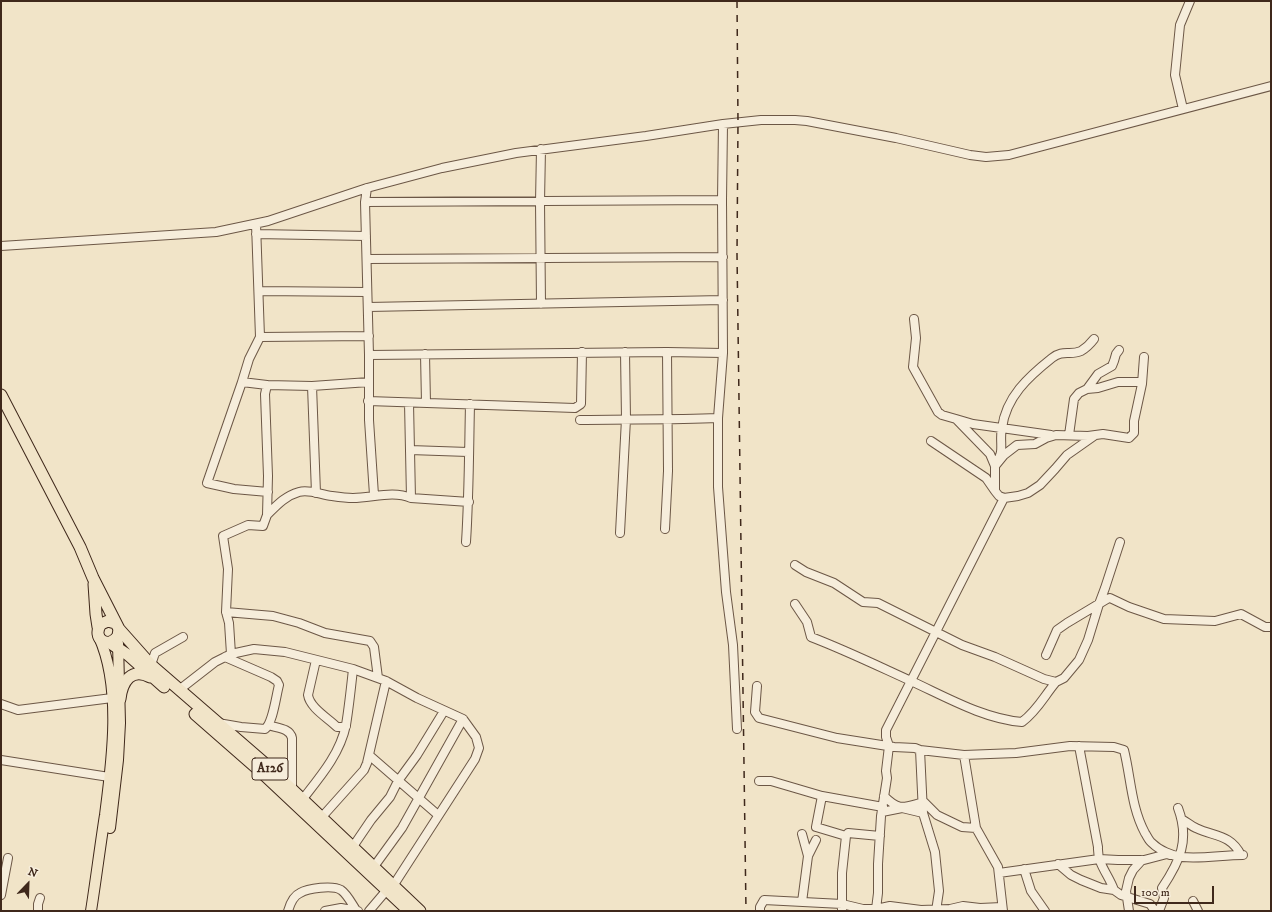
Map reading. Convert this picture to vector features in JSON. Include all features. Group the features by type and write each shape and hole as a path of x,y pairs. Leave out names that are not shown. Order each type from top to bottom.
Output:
{"highway":[{"name":"A126","path":"1,395 80,547 116,636 160,683 390,888 420,911"},
{"name":"A126","path":"93,578 99,632 105,642 116,636"},
{"path":"99,632 100,624 108,621 116,636"},
{"name":"A126","path":"116,636 151,665 292,790 374,868 409,911"},
{"path":"116,698 123,684 134,674 146,674 160,683"}],"main road":[{"path":"91,911 110,777 112,720 116,698 99,632"},
{"path":"98,911 115,792 120,737 116,698 116,636"}],"street":[{"path":"1183,109 1175,75 1180,25 1190,1"},
{"path":"1,246 216,232 256,224 367,188 442,168 541,149 761,120 795,120 896,138 970,155 986,157 1009,155 1271,86"},
{"path":"723,124 723,353 718,418 718,487 726,592 733,645 737,729"},
{"path":"541,149 541,304"},
{"path":"367,188 365,202 369,355 368,401 374,495"},
{"path":"365,202 722,200"},
{"path":"256,224 260,337 249,358 207,483 268,492"},
{"path":"256,234 366,236"},
{"path":"367,259 540,259 723,256"},
{"path":"259,291 368,292"},
{"path":"368,307 723,300"},
{"path":"914,319 916,338 914,367 938,412 942,415 973,424 1056,435 1103,434 1129,438 1134,433 1134,421 1140,400 1144,357"},
{"path":"260,337 368,336"},
{"path":"995,466 1001,452 1002,428 1009,403 1017,390 1030,376 1054,356 1062,353 1080,352 1094,339"},
{"path":"1070,435 1074,399 1079,393 1086,389 1098,374 1112,366 1119,350"},
{"path":"369,355 582,352 723,353"},
{"path":"368,401 575,408 581,404 582,352"},
{"path":"620,533 626,419 625,352"},
{"path":"665,529 668,471 667,352"},
{"path":"425,354 426,404"},
{"path":"242,382 267,385 312,386 369,382"},
{"path":"1086,389 1098,388 1118,382 1142,382"},
{"path":"267,385 264,394 268,476 267,515"},
{"path":"312,386 316,493"},
{"path":"410,403 411,498"},
{"path":"466,542 469,502 468,452 470,404"},
{"path":"580,420 668,420 718,418"},
{"path":"956,419 990,454 995,466 995,491"},
{"path":"995,466 1004,455 1017,445 1035,444 1056,435"},
{"path":"931,440 986,478 999,496 1004,498 1028,493 1040,485 1067,455 1095,435"},
{"path":"410,450 468,452"},
{"path":"228,656 229,623 226,612 228,569 223,536 248,525 262,526 267,515 284,498 300,492 309,491 354,498 374,495 403,495 411,498 469,502"},
{"path":"876,909 882,809 887,778 886,772 889,746 886,737 886,730 1004,498"},
{"path":"795,604 807,622 811,637 857,655 876,666 995,718 1022,722 1043,701 1049,690 1056,682 1064,678 1079,660 1088,640 1120,542"},
{"path":"795,565 806,572 834,583 862,602 878,603 962,645 995,657 1044,679 1056,682"},
{"path":"1046,655 1057,630 1067,622 1110,598 1129,607 1164,619 1215,621 1241,614 1265,627 1271,627"},
{"path":"226,612 273,616 299,623 325,633 370,641 374,647 382,679 369,755 364,770 321,818"},
{"path":"151,665 155,653 183,636"},
{"path":"179,690 215,662 228,656 254,649 286,652 353,669 382,679 417,698 462,719 476,737 479,748 475,758 390,888 369,911"},
{"path":"217,723 241,727 264,728 268,725 279,685 271,677 228,656"},
{"path":"316,660 308,698 311,703 337,727 342,728 346,726"},
{"path":"302,800 326,770 336,752 346,726 353,669"},
{"path":"757,686 755,712 760,718 837,738 964,755 1016,753 1079,746 1114,746 1124,750 1131,791 1143,829 1150,843 1163,851 1180,857"},
{"path":"1,704 18,710 116,698"},
{"path":"352,848 371,820 390,797 398,781 417,755 444,711"},
{"path":"374,868 402,828 462,719"},
{"path":"268,725 288,731 291,734 292,790"},
{"path":"1079,746 1099,859 1114,890"},
{"path":"920,750 924,802 923,813 935,852 939,891 936,910"},
{"path":"369,755 438,815"},
{"path":"760,911 760,906 764,900 802,902 863,909 876,909 890,906 916,910 936,910 963,906 1003,909 998,867 976,828 964,755"},
{"path":"1,760 110,777"},
{"path":"759,781 771,781 822,796 882,809 902,808 924,802"},
{"path":"822,796 816,827 846,836 848,833 880,836"},
{"path":"884,796 892,803 902,808 923,813"},
{"path":"924,802 938,815 962,827 976,828"},
{"path":"1158,911 1164,898 1162,888 1173,872 1180,857 1183,835 1182,820 1178,808"},
{"path":"998,873 1099,859 1142,860 1167,854 1180,857 1242,855 1237,846 1231,842 1196,828 1182,820"},
{"path":"802,834 808,856"},
{"path":"842,907 842,873 846,836"},
{"path":"802,902 808,856 816,840"},
{"path":"1,895 8,858"},
{"path":"1129,911 1126,891 1129,878 1133,870 1142,860"},
{"path":"1058,864 1081,880 1101,888 1114,890 1127,899 1150,904 1155,911"},
{"path":"1024,869 1031,891 1045,911"},
{"path":"288,911 292,901 300,893 311,889 333,888 344,892 357,911"},
{"path":"38,911 40,898"},
{"path":"1127,899 1135,911"},
{"path":"1193,901 1198,911"},
{"path":"325,911 341,908 357,911"}],"railway":[{"path":"737,1 737,254 746,911"}]}
